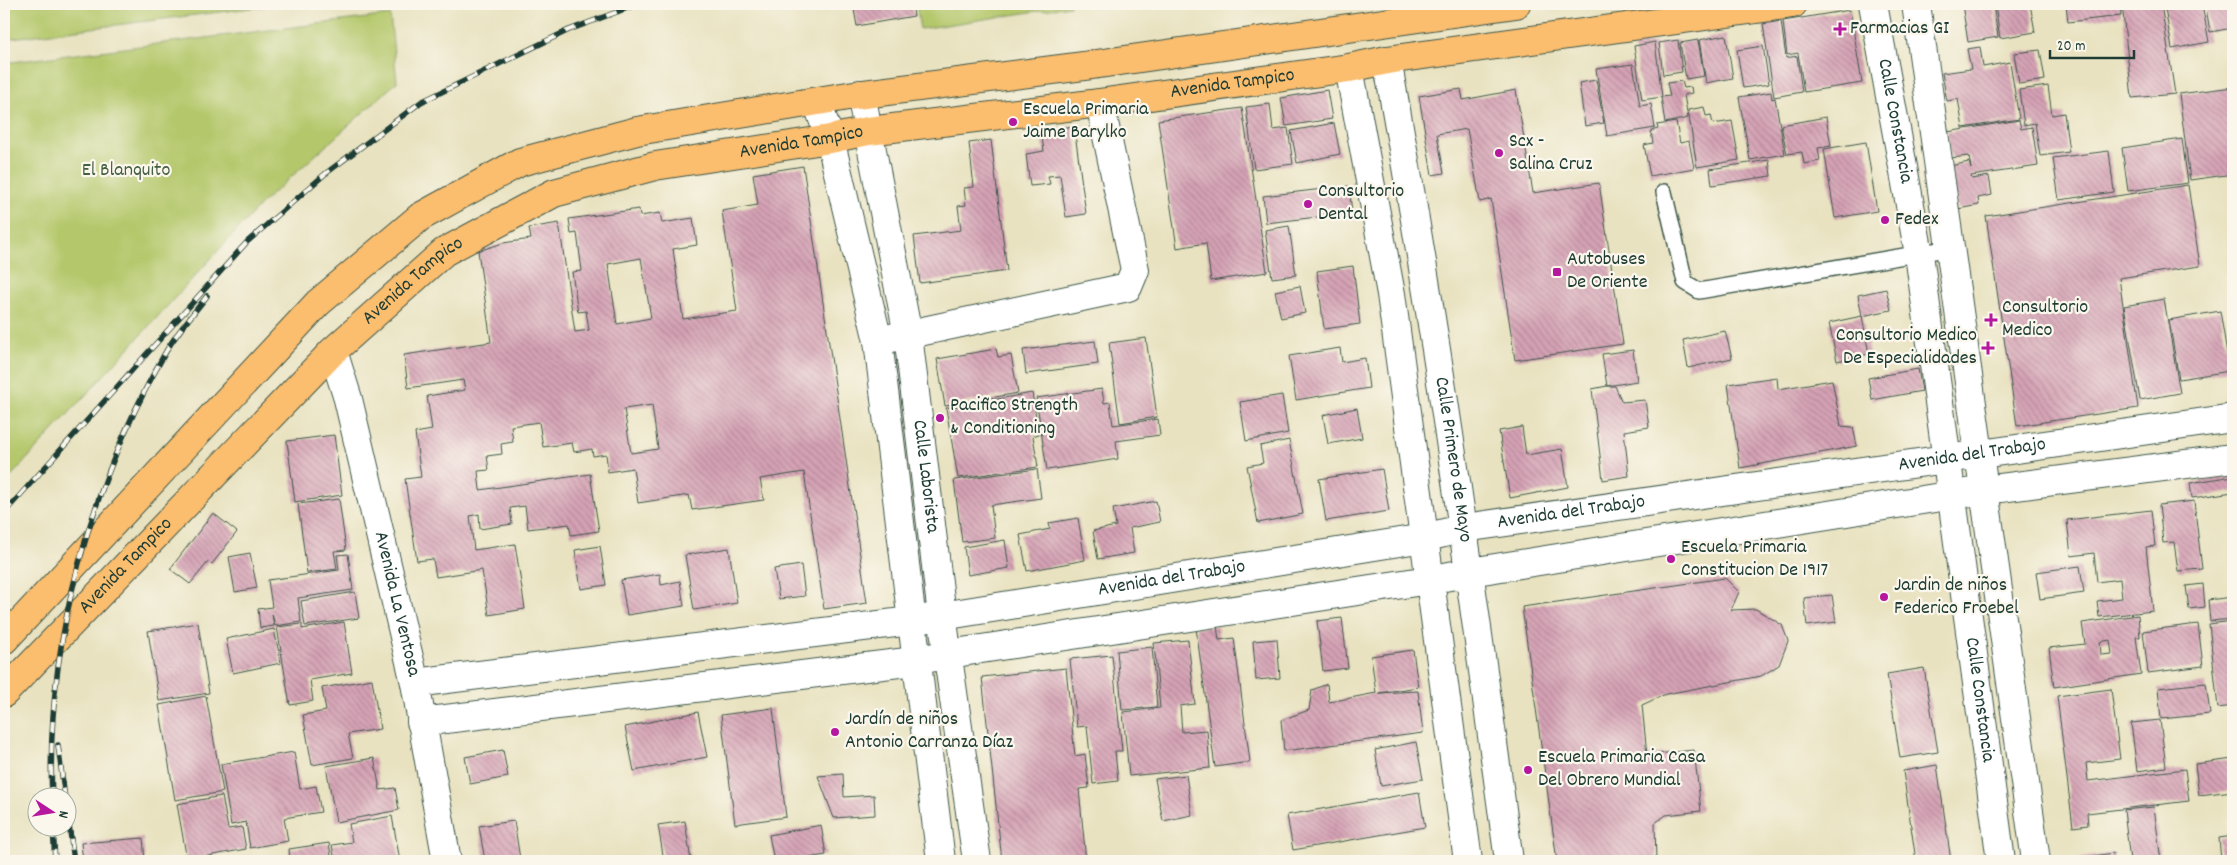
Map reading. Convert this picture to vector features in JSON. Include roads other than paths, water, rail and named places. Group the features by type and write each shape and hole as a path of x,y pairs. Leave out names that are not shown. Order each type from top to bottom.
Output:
{"main road":[{"name":"Avenida Tampico","path":"4,640 318,303 420,217 520,162 637,131 861,94 1084,66 1516,4"},
{"name":"Avenida Tampico","path":"4,693 333,351 444,252 554,193 655,166 830,139 868,131 1100,103 1349,68 1387,60 1793,4"}],"street":[{"name":"Calle Constancia","path":"1873,4 1919,254 2000,861"},
{"name":"Calle Constancia","path":"1916,4 2036,861"},
{"name":"Calle Primero de Mayo","path":"1387,60 1413,204 1464,528 1510,861"},
{"name":"Calle Primero de Mayo","path":"1349,68 1391,294 1468,861"},
{"name":"Calle Laborista","path":"861,94 908,335 942,615 977,861"},
{"name":"Calle Laborista","path":"817,102 830,139 878,341 915,661 941,861"},
{"path":"878,341 1128,287 1135,270 1100,103"},
{"path":"1391,294 1426,288"},
{"name":"Avenida La Ventosa","path":"333,351 348,399 414,683 447,861"},
{"name":"Avenida del Trabajo","path":"414,683 911,621 1424,538 1464,528 2233,418"},
{"name":"Avenida del Trabajo","path":"422,722 915,661 949,654 1429,580 1950,495 2233,458"}],"lane":[{"path":"1664,192 1685,282 1699,291 1951,248"}],"railway":[{"path":"4,513 247,242 325,174 421,102 569,30 638,4"},
{"path":"52,788 52,740 56,681 65,623 78,565 116,453 141,399 172,341 207,296"},
{"path":"58,745 64,788"},
{"path":"54,838 55,861"},
{"path":"71,838 74,861"}],"place":[{"name":"Farmacias GI","path":"1840,29"},
{"name":"Escuela Primaria Jaime Barylko","path":"1013,122"},
{"name":"Scx - Salina Cruz","path":"1499,153"},
{"name":"Consultorio Dental","path":"1308,204"},
{"name":"Fedex","path":"1885,220"},
{"name":"Autobuses De Oriente","path":"1557,272"},
{"name":"Consultorio Medico","path":"1991,320"},
{"name":"Consultorio Medico De Especialidades","path":"1988,348"},
{"name":"Pacifico Strength & Conditioning","path":"940,418"},
{"name":"Escuela Primaria Constitucion De 1917","path":"1671,559"},
{"name":"Jardin de niños Federico Froebel","path":"1884,597"},
{"name":"Jardín de niños Antonio Carranza Díaz","path":"835,732"},
{"name":"Escuela Primaria Casa Del Obrero Mundial","path":"1528,770"}],"park label":[{"name":"El Blanquito","path":"126,171"}]}
